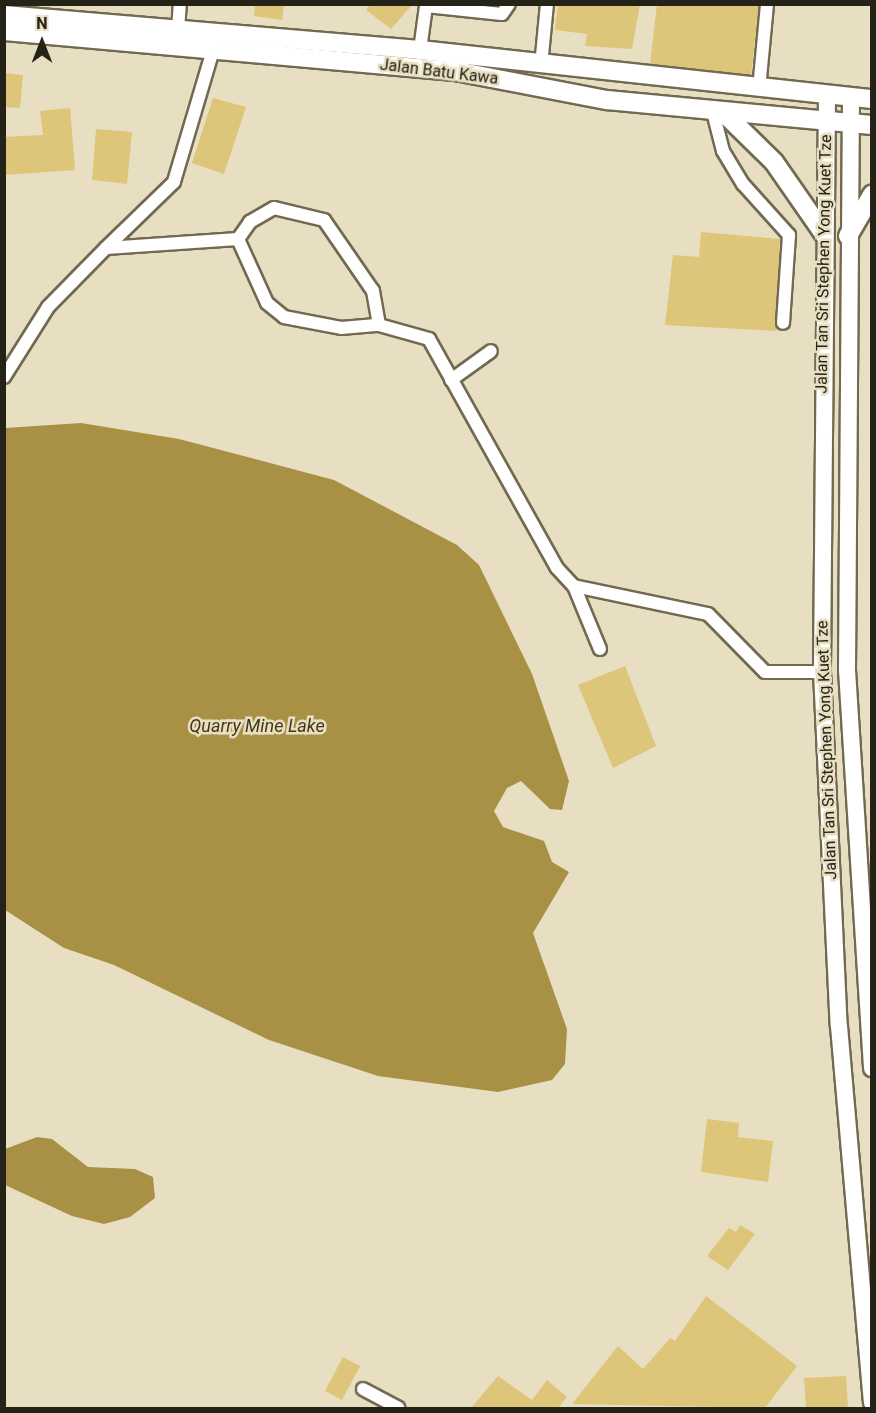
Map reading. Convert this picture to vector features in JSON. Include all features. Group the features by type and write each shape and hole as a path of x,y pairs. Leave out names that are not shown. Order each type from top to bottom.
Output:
{"highway":[{"name":"Jalan Batu Kawa","path":"4,15 420,50 541,66 872,99"},
{"name":"Jalan Batu Kawa","path":"4,31 456,71 607,100 872,125"},
{"path":"718,112 774,162 824,234"},
{"path":"848,236 872,195"}],"main road":[{"name":"Jalan Tan Sri Stephen Yong Kuet Tze","path":"826,95 822,672 839,1026 872,1403"},
{"name":"Jalan Tan Sri Stephen Yong Kuet Tze","path":"851,97 848,236 848,670 872,1068"}],"street":[{"path":"178,30 180,4"},
{"path":"420,50 425,5 502,14 509,4"},
{"path":"541,66 547,4"},
{"path":"759,89 767,4"},
{"path":"4,377 48,307 74,274 106,248 174,182 213,50"},
{"path":"718,112 723,151 743,184 789,235 783,323"},
{"path":"238,239 250,222 274,208 324,220 373,291 379,325"},
{"path":"106,248 238,239"},
{"path":"238,239 267,303 284,317 341,328 379,325 429,339 557,568 574,586 600,649"},
{"path":"451,380 491,351"},
{"path":"574,586 708,614 765,672 822,672"},
{"path":"363,1389 398,1408"}],"water":[{"name":"Quarry Mine Lake","path":"81,423 179,439 334,480 457,545 479,565 532,674 569,781 562,810 550,809 521,781 507,788 494,811 503,827 544,841 552,862 569,872 533,933 567,1029 565,1064 552,1080 498,1092 378,1076 269,1040 114,965 64,948 5,910 5,428"},
{"path":"37,1137 52,1139 88,1167 135,1169 153,1177 155,1198 130,1217 104,1224 72,1216 5,1185 5,1149"}],"building":[{"path":"255,4 284,4 282,20 254,16"},
{"path":"371,4 413,4 391,29 366,10"},
{"path":"558,4 640,4 632,49 585,46 587,34 555,30"},
{"path":"657,4 759,4 751,75 650,64"},
{"path":"4,73 23,75 20,108 4,107"},
{"path":"213,98 246,107 224,174 192,163"},
{"path":"70,108 75,170 4,175 4,137 43,135 40,111"},
{"path":"96,129 132,132 127,184 92,180"},
{"path":"701,232 780,239 776,331 665,325 673,255 699,257"},
{"path":"625,666 656,746 613,768 578,685"},
{"path":"707,1119 739,1123 738,1137 773,1141 768,1182 701,1172"},
{"path":"740,1225 755,1234 728,1270 707,1256 729,1228 736,1232"},
{"path":"706,1296 797,1366 765,1408 572,1404 618,1346 643,1369 670,1338 675,1341"},
{"path":"343,1357 360,1366 342,1400 325,1391"},
{"path":"498,1376 532,1400 547,1380 567,1397 558,1408 471,1408"},
{"path":"846,1376 848,1408 806,1408 804,1378"}]}
